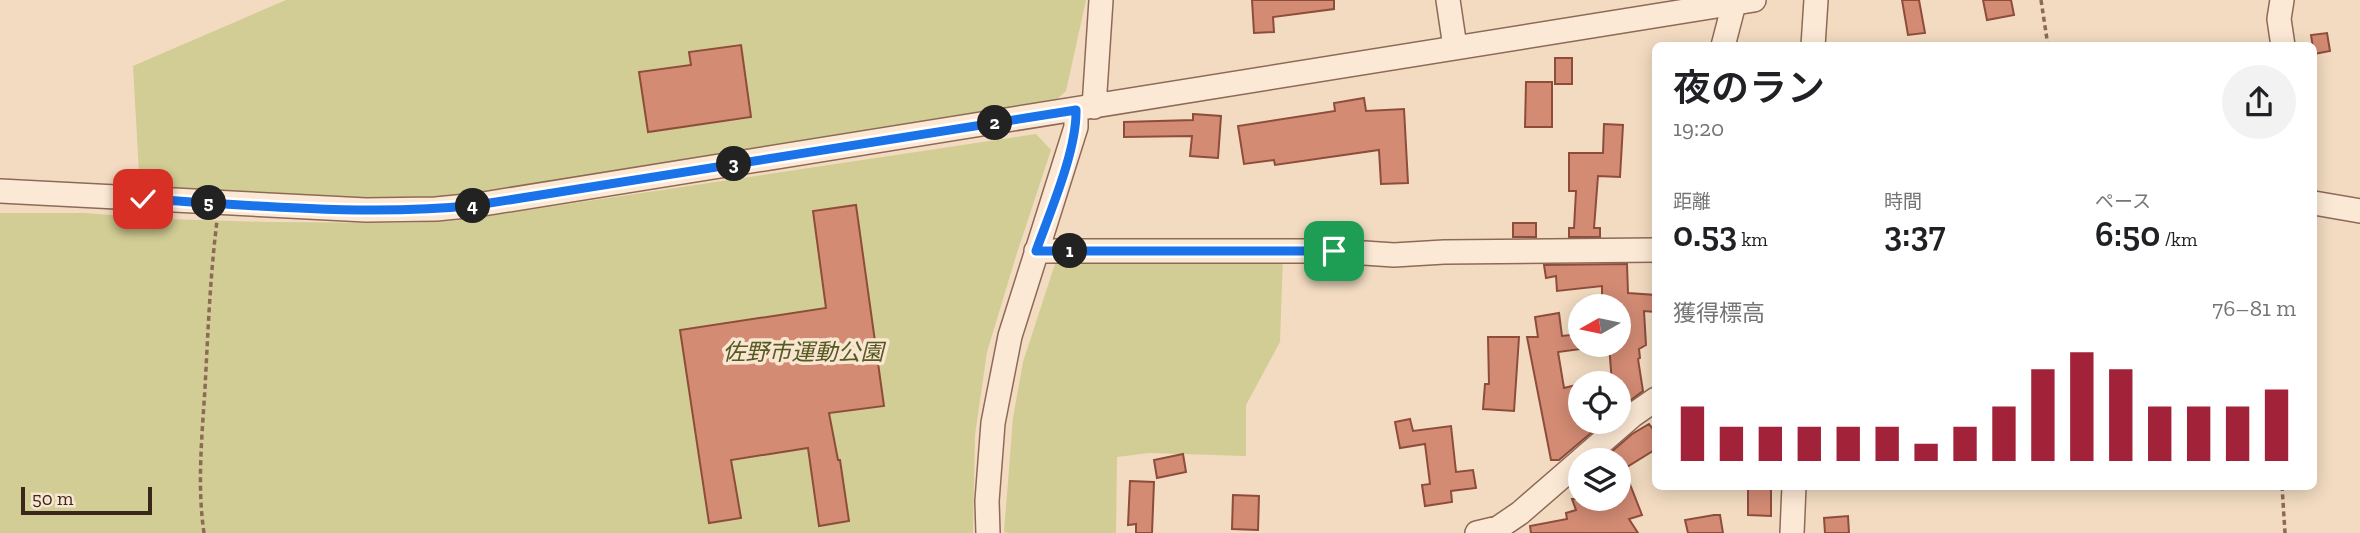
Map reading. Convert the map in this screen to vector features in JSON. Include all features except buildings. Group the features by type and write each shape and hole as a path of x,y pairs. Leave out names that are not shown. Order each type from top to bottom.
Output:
{"street":[{"path":"988,533 989,465 997,401 1010,336 1076,127 1085,108 1101,0"},
{"path":"1448,0 1455,47"},
{"path":"1813,42 1816,0"},
{"path":"2282,0 2279,19 2282,42"},
{"path":"0,191 378,210 477,205 1742,1"},
{"path":"1724,42 1727,24 1742,1"},
{"path":"2317,204 2360,211"},
{"path":"1036,251 1334,251 1394,255 1652,250"},
{"path":"1596,448 1652,402"},
{"path":"1477,533 1498,528 1568,472"},
{"path":"1792,533 1794,490"}],"path":[{"path":"2041,0 2047,42"},
{"path":"204,533 201,511 202,427 209,302 218,211 214,203"},
{"path":"2282,490 2285,533"}],"green space":[{"path":"286,0 1086,0 1066,91 1054,102 504,191 414,201 140,190 133,66"},
{"name":"佐野市運動公園","path":"1036,134 1051,150 987,352 975,435 973,533 0,533 0,213 84,213 268,222 454,221"},
{"path":"1062,256 1283,256 1280,342 1246,405 1246,456 1149,453 1117,457 1116,533 1004,532 1013,418 1023,362 1055,264"}],"route":[{"path":"143,199 366,210 436,209 477,205 1076,110 1076,127 1036,251 1334,251"}]}
